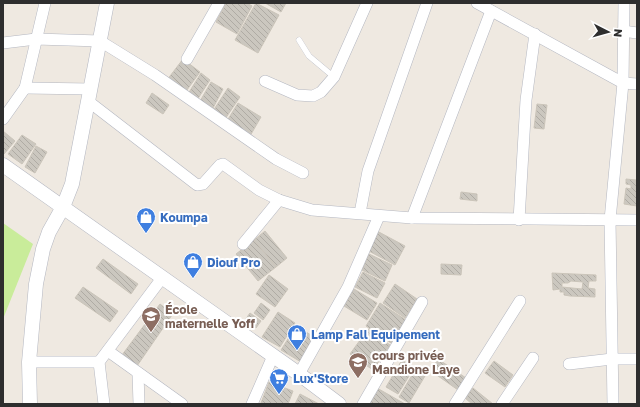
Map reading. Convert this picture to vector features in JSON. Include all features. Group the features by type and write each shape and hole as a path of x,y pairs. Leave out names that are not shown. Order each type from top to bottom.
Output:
{"street":[{"path":"3,119 25,88 45,3"},
{"path":"30,404 29,362 36,284 43,249 49,232 63,208 72,184 107,3"},
{"path":"188,59 219,3"},
{"path":"265,80 297,95 312,96 321,92 334,77 367,3"},
{"path":"360,213 368,171 427,3"},
{"path":"477,3 623,84 637,84"},
{"path":"613,404 610,220 623,84 624,3"},
{"path":"412,218 491,11"},
{"path":"623,32 637,33"},
{"path":"519,220 526,100 535,34"},
{"path":"3,43 36,39 100,41 155,75 276,159 303,173"},
{"path":"25,88 90,95 194,185 198,186 203,184 220,164 223,164 259,190 279,200 312,210 412,218 637,220"},
{"path":"3,165 299,374 339,404"},
{"path":"243,244 279,200"},
{"path":"299,374 348,287 379,216"},
{"path":"104,404 99,362 162,278"},
{"path":"455,404 520,301"},
{"path":"363,404 422,302"},
{"path":"108,351 182,404"},
{"path":"252,404 273,356"},
{"path":"502,404 533,358"},
{"path":"569,364 612,359 637,359"},
{"path":"29,362 99,362"},
{"path":"138,373 139,404"}],"lane":[{"path":"299,40 309,56 334,77"}],"green space":[{"path":"3,223 33,244 3,319"}],"building":[{"path":"226,3 247,3 252,6 237,34 216,22"},
{"path":"256,3 279,15 258,53 235,40"},
{"path":"265,3 286,3 281,12"},
{"path":"183,59 200,72 184,94 167,80"},
{"path":"201,73 210,80 197,100 188,94"},
{"path":"211,82 223,89 212,110 199,103"},
{"path":"228,88 240,97 225,119 213,111"},
{"path":"152,93 169,105 163,114 146,103"},
{"path":"238,103 261,117 250,136 227,121"},
{"path":"537,104 547,105 544,129 534,128"},
{"path":"3,131 15,141 4,154 3,153"},
{"path":"22,135 36,144 22,164 8,154"},
{"path":"36,146 47,152 35,173 25,167"},
{"path":"626,179 636,180 637,206 624,204 626,188 631,189 631,185 626,184"},
{"path":"461,192 477,194 477,201 460,199"},
{"path":"265,231 287,258 276,267 254,240"},
{"path":"377,231 405,246 395,265 367,250"},
{"path":"254,240 276,267 258,281 236,254"},
{"path":"369,254 392,265 385,281 362,270"},
{"path":"103,259 138,284 131,294 96,268"},
{"path":"441,264 462,265 461,275 441,274"},
{"path":"363,272 385,283 377,298 355,287"},
{"path":"552,273 596,275 596,281 589,281 588,288 595,289 595,297 564,295 564,292 560,292 560,289 553,290","holes":["571,281 583,282 582,289 562,287 562,283 568,283"]},
{"path":"269,275 288,289 275,307 256,294"},
{"path":"395,284 417,299 405,318 383,303"},
{"path":"83,287 118,311 110,322 75,298"},
{"path":"354,289 377,303 367,320 344,306"},
{"path":"261,303 270,310 263,320 254,313"},
{"path":"380,303 406,320 391,343 366,326"},
{"path":"160,304 172,313 172,315 137,366 122,355"},
{"path":"278,312 295,323 280,347 262,337"},
{"path":"250,313 261,321 256,328 245,320"},
{"path":"296,326 316,338 301,362 281,350"},
{"path":"368,329 390,345 373,370 350,354"},
{"path":"438,359 466,378 458,390 431,371"},
{"path":"402,360 414,368 398,394 386,387"},
{"path":"494,361 513,375 505,387 485,373"},
{"path":"415,370 425,376 409,403 399,397"},
{"path":"269,382 293,391 288,404 261,403"},
{"path":"377,388 405,404 368,404"},
{"path":"473,388 493,404 472,404 465,398"},
{"path":"300,394 319,404 295,404"}],"place":[{"name":"Koumpa","path":"146,234"},
{"name":"Diouf Pro","path":"193,279"},
{"name":"École maternelle Yoff","path":"151,333"},
{"name":"Lamp Fall Equipement","path":"297,351"},
{"name":"cours privée Mandione Laye","path":"358,379"},
{"name":"Lux'Store","path":"279,395"}]}
